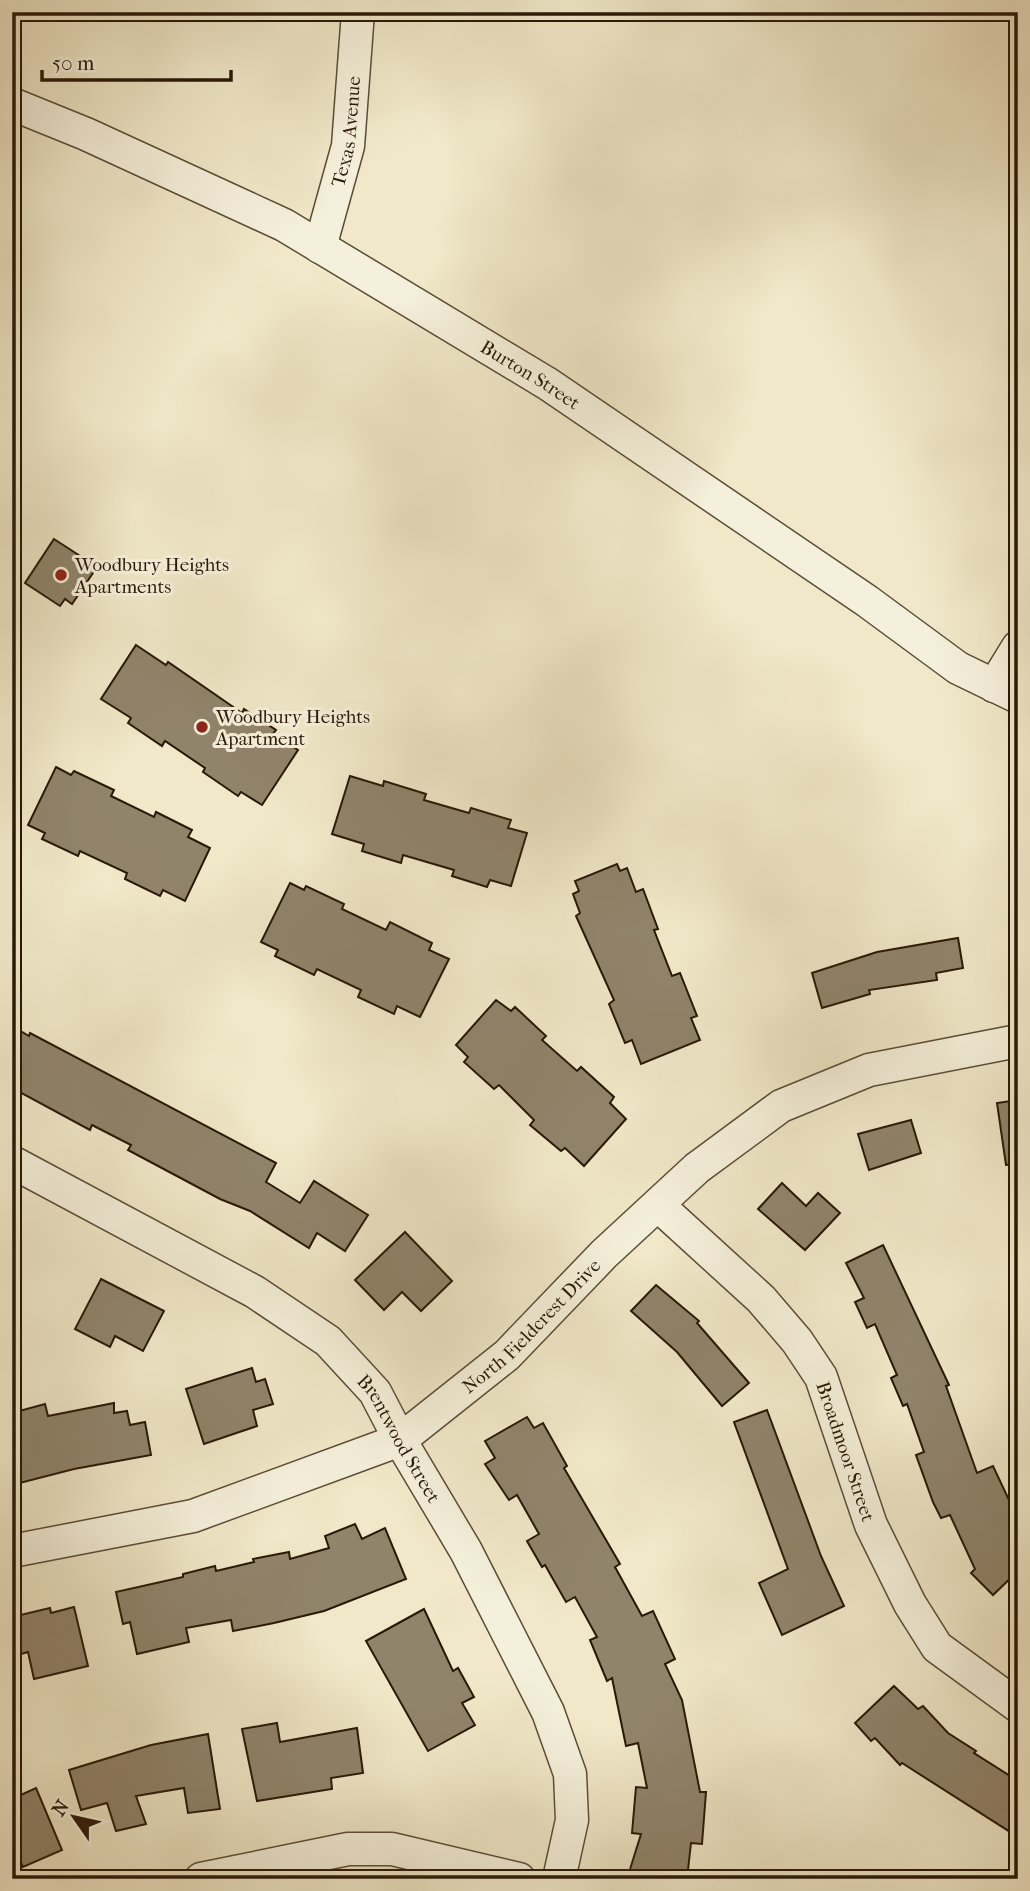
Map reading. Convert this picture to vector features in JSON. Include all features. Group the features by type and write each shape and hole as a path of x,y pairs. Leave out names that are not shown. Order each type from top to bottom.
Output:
{"street":[{"name":"Texas Avenue","path":"320,247 348,146 358,12"},
{"name":"Burton Street","path":"12,104 247,208 320,247 548,384 867,601 958,668 1006,691"},
{"path":"1006,691 1018,647"},
{"name":"North Fieldcrest Drive","path":"12,1551 193,1516 400,1440 507,1355 604,1254 697,1168 780,1106 869,1070 1018,1041"},
{"name":"Brentwood Street","path":"12,1162 255,1292 328,1341 376,1392 400,1440 466,1551 548,1712 570,1774 572,1820 559,1879"},
{"name":"Broadmoor Street","path":"659,1206 761,1299 797,1341 821,1377 871,1525 910,1604 937,1647 1018,1706"},
{"path":"201,1879 348,1849 392,1849 519,1879"}],"building":[{"name":"Woodbury Heights Apartments","path":"54,539 97,567 72,604 65,599 60,606 25,583"},
{"name":"Woodbury Heights Apartment","path":"136,645 166,665 168,662 242,713 244,709 276,730 273,734 298,750 262,805 241,792 238,796 203,772 205,768 165,741 162,746 128,723 131,718 101,699"},
{"path":"56,767 71,775 74,771 114,790 111,796 154,817 156,812 192,830 188,837 210,848 185,901 163,890 160,896 125,879 127,873 80,851 78,856 42,839 45,833 28,825"},
{"name":"Woodbury Heights Apartment","path":"350,776 383,786 384,781 426,794 424,800 469,813 471,808 511,820 508,828 527,833 511,886 490,880 487,887 452,876 454,870 403,855 401,863 362,851 364,844 332,834"},
{"path":"617,864 620,871 627,868 636,892 643,889 658,929 654,930 672,976 680,973 697,1016 691,1018 700,1040 641,1064 632,1040 625,1043 609,1004 614,1000 576,916 580,913 573,894 579,891 575,881"},
{"path":"290,883 304,890 306,886 344,904 342,909 386,930 390,922 432,943 429,950 449,959 420,1017 397,1006 394,1014 358,997 361,990 317,969 314,975 275,956 278,950 261,942"},
{"path":"958,938 963,968 936,973 937,980 869,990 870,994 822,1008 812,973 877,952"},
{"path":"496,1000 511,1011 515,1007 546,1036 542,1040 577,1071 581,1067 614,1097 610,1103 626,1119 584,1166 565,1148 561,1151 530,1125 534,1120 499,1085 494,1089 464,1062 468,1057 456,1045"},
{"path":"12,1026 276,1163 266,1182 300,1203 314,1181 368,1215 345,1251 317,1233 309,1248 250,1211 220,1199 128,1150 131,1145 92,1125 90,1130 12,1088"},
{"path":"1018,1100 1018,1164 1006,1165 997,1103"},
{"path":"911,1120 921,1153 869,1170 858,1134"},
{"path":"782,1183 806,1206 818,1193 840,1213 805,1250 758,1209"},
{"path":"405,1232 452,1281 421,1311 402,1292 384,1310 355,1280"},
{"path":"883,1245 949,1385 946,1386 977,1473 993,1466 1018,1519 1018,1571 993,1595 971,1573 975,1569 950,1515 941,1518 933,1502 916,1455 924,1452 907,1404 903,1406 891,1378 897,1375 875,1324 867,1328 855,1302 864,1298 846,1263"},
{"path":"101,1279 164,1311 143,1351 115,1336 110,1347 75,1329"},
{"path":"656,1285 699,1321 697,1323 749,1383 722,1406 677,1352 631,1311"},
{"path":"252,1368 256,1382 265,1379 273,1404 253,1410 257,1426 204,1444 186,1389"},
{"path":"114,1403 114,1413 127,1411 130,1425 145,1422 151,1455 74,1469 12,1485 12,1413 45,1404 48,1416"},
{"path":"767,1410 821,1556 844,1606 782,1635 759,1583 788,1569 734,1422"},
{"path":"527,1417 534,1428 543,1423 567,1466 564,1468 620,1564 615,1567 642,1616 653,1611 675,1659 665,1664 682,1700 700,1792 706,1792 702,1844 691,1843 687,1879 627,1879 641,1834 632,1833 636,1787 647,1788 638,1743 626,1746 612,1678 607,1681 590,1640 597,1637 575,1597 566,1602 545,1565 542,1567 527,1541 539,1534 517,1495 509,1500 485,1464 495,1458 485,1441"},
{"path":"355,1524 362,1539 385,1528 406,1579 324,1611 274,1623 233,1631 231,1620 186,1628 189,1642 137,1654 130,1622 123,1624 116,1592 183,1577 183,1574 215,1566 216,1571 254,1562 253,1559 289,1552 290,1559 329,1548 325,1536"},
{"path":"74,1607 88,1666 34,1679 28,1652 21,1654 19,1646 12,1648 12,1617 50,1608 51,1613"},
{"path":"424,1609 453,1671 458,1668 474,1697 462,1703 475,1725 428,1751 366,1641"},
{"path":"894,1686 918,1709 923,1706 948,1733 976,1751 974,1753 1018,1781 1018,1837 902,1763 900,1765 875,1738 871,1741 855,1723"},
{"path":"277,1723 280,1742 357,1728 363,1773 331,1778 332,1789 257,1801 242,1729"},
{"path":"208,1734 220,1809 188,1813 184,1788 136,1796 146,1824 116,1831 107,1803 81,1810 69,1770 151,1745"},
{"path":"36,1788 62,1850 23,1867 12,1843 12,1799"}],"place":[{"name":"Woodbury Heights Apartments","path":"61,575"},
{"name":"Woodbury Heights Apartment","path":"202,727"}]}
